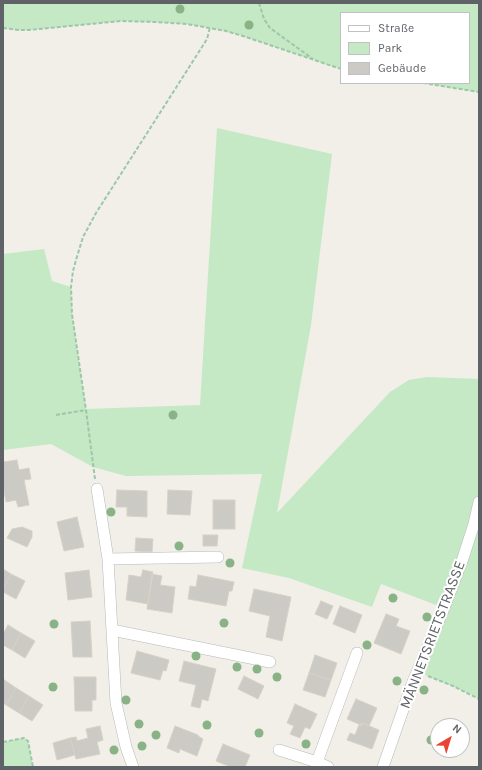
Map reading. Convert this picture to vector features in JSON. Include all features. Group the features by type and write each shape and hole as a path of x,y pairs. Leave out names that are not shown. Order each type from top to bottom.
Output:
{"street":[{"path":"97,489 108,559 116,703 126,747 134,767"},
{"name":"MÄNNETSRIETSTRASSE","path":"383,767 412,684 463,558 474,524 479,502"},
{"path":"108,559 218,557"},
{"path":"112,630 270,662"},
{"path":"317,762 357,653"},
{"path":"279,750 328,767"}],"path":[{"path":"259,3 264,19 270,28 316,61"},
{"path":"3,28 29,30 121,21 187,24 226,31 340,69"},
{"path":"97,489 72,314 71,288 73,271 79,248 88,226 207,39 210,27"},
{"path":"429,84 479,92"},
{"path":"56,415 86,410"},
{"path":"418,672 453,686 479,699"},
{"path":"3,742 24,738 28,741 33,767"}],"green space":[{"path":"3,3 479,3 479,92 429,84 470,84 470,12 340,12 340,69 226,31 187,24 121,21 29,30 3,28"},
{"path":"217,128 332,154 311,325 277,513 390,392 409,380 427,377 479,379 479,699 473,695 418,672 444,608 381,584 372,607 289,578 242,568 262,474 126,476 93,467 51,444 3,450 3,254 44,249 52,281 71,287 72,314 86,409 200,405"},
{"path":"24,738 28,741 33,767 3,767 3,742"}],"building":[{"path":"17,460 19,470 29,468 31,479 24,480 29,505 18,507 16,500 6,502 3,485 3,462"},
{"path":"117,490 147,491 147,517 127,516 127,507 116,507"},
{"path":"168,490 192,491 190,515 167,514"},
{"path":"213,500 235,500 235,529 213,529"},
{"path":"77,517 84,547 64,551 57,522"},
{"path":"22,527 32,531 32,537 27,547 7,538 12,529"},
{"path":"203,535 218,535 217,546 203,546"},
{"path":"136,538 153,539 152,552 135,551"},
{"path":"3,569 11,574 3,589"},
{"path":"89,570 92,597 68,600 65,573"},
{"path":"143,570 153,572 148,604 126,600 129,575 141,577"},
{"path":"11,574 25,581 16,599 3,592 3,589"},
{"path":"152,574 162,576 160,585 175,587 172,613 147,609"},
{"path":"198,575 234,582 232,591 229,591 226,606 188,599 190,586 196,587"},
{"path":"254,589 291,597 282,641 266,637 270,616 249,611"},
{"path":"321,601 333,606 327,619 315,614"},
{"path":"340,606 362,615 355,633 333,624"},
{"path":"386,614 399,619 396,626 410,631 401,654 374,643"},
{"path":"90,621 92,657 73,657 71,622"},
{"path":"8,625 21,633 12,650 3,645 3,634"},
{"path":"21,633 35,641 25,658 12,650"},
{"path":"137,651 169,660 166,671 163,670 160,680 131,673"},
{"path":"315,655 337,663 331,680 309,673"},
{"path":"184,661 216,669 208,701 202,699 200,708 191,706 196,685 179,681"},
{"path":"309,673 331,680 325,697 303,690"},
{"path":"244,676 264,686 258,699 238,689"},
{"path":"74,677 96,677 96,700 92,700 92,711 75,711"},
{"path":"3,679 16,688 6,705 3,703"},
{"path":"16,688 29,696 19,713 6,705"},
{"path":"29,696 43,705 32,721 19,713"},
{"path":"356,699 377,708 369,726 362,723 361,725 347,719"},
{"path":"295,704 317,714 310,729 305,727 300,738 290,734 294,726 287,723"},
{"path":"362,723 379,730 372,749 347,740 350,733 355,735 359,725 362,726"},
{"path":"100,726 103,740 97,742 100,754 76,759 70,738 76,737 77,741 88,738 86,729"},
{"path":"175,726 198,735 203,739 197,756 180,749 179,753 167,748"},
{"path":"70,738 75,755 57,760 53,743"},
{"path":"223,744 250,755 245,767 231,767 216,761"}]}
